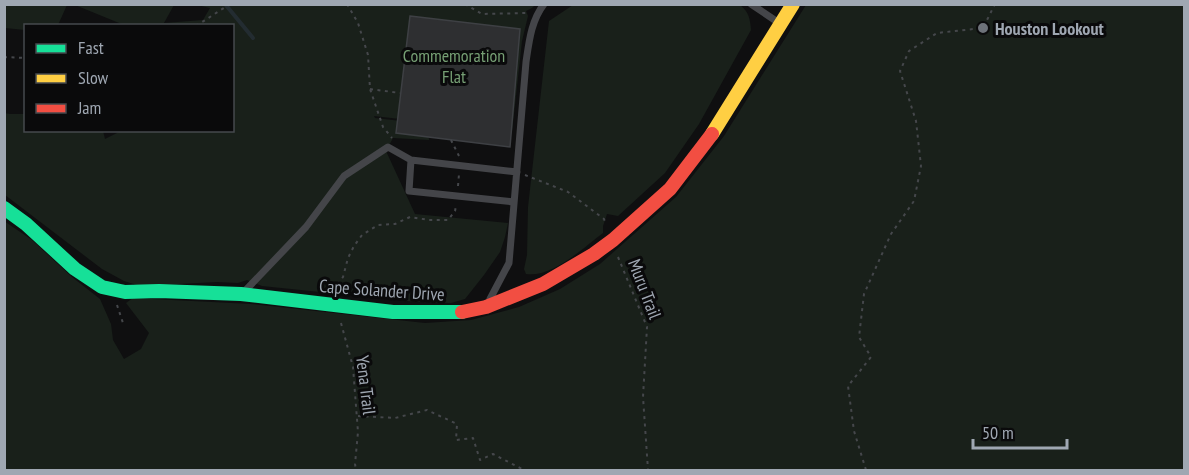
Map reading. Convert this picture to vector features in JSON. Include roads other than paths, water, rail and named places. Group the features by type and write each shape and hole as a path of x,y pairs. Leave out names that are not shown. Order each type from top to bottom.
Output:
{"street":[{"name":"Cape Solander Drive","path":"4,208 26,224 75,269 102,287 125,292 242,294 393,312 467,312 486,307 543,284 594,254 670,189 715,129 793,4"}],"lane":[{"path":"486,307 509,263 526,62 530,33 543,4"},
{"path":"752,4 780,24"},
{"path":"242,294 306,228 344,176 388,147 411,160 517,172"},
{"path":"411,160 409,191 514,202"}],"waterway":[{"path":"225,4 253,38"}],"place":[{"name":"Houston Lookout","path":"983,28"}],"park label":[{"name":"Commemoration Flat","path":"454,65"}]}
